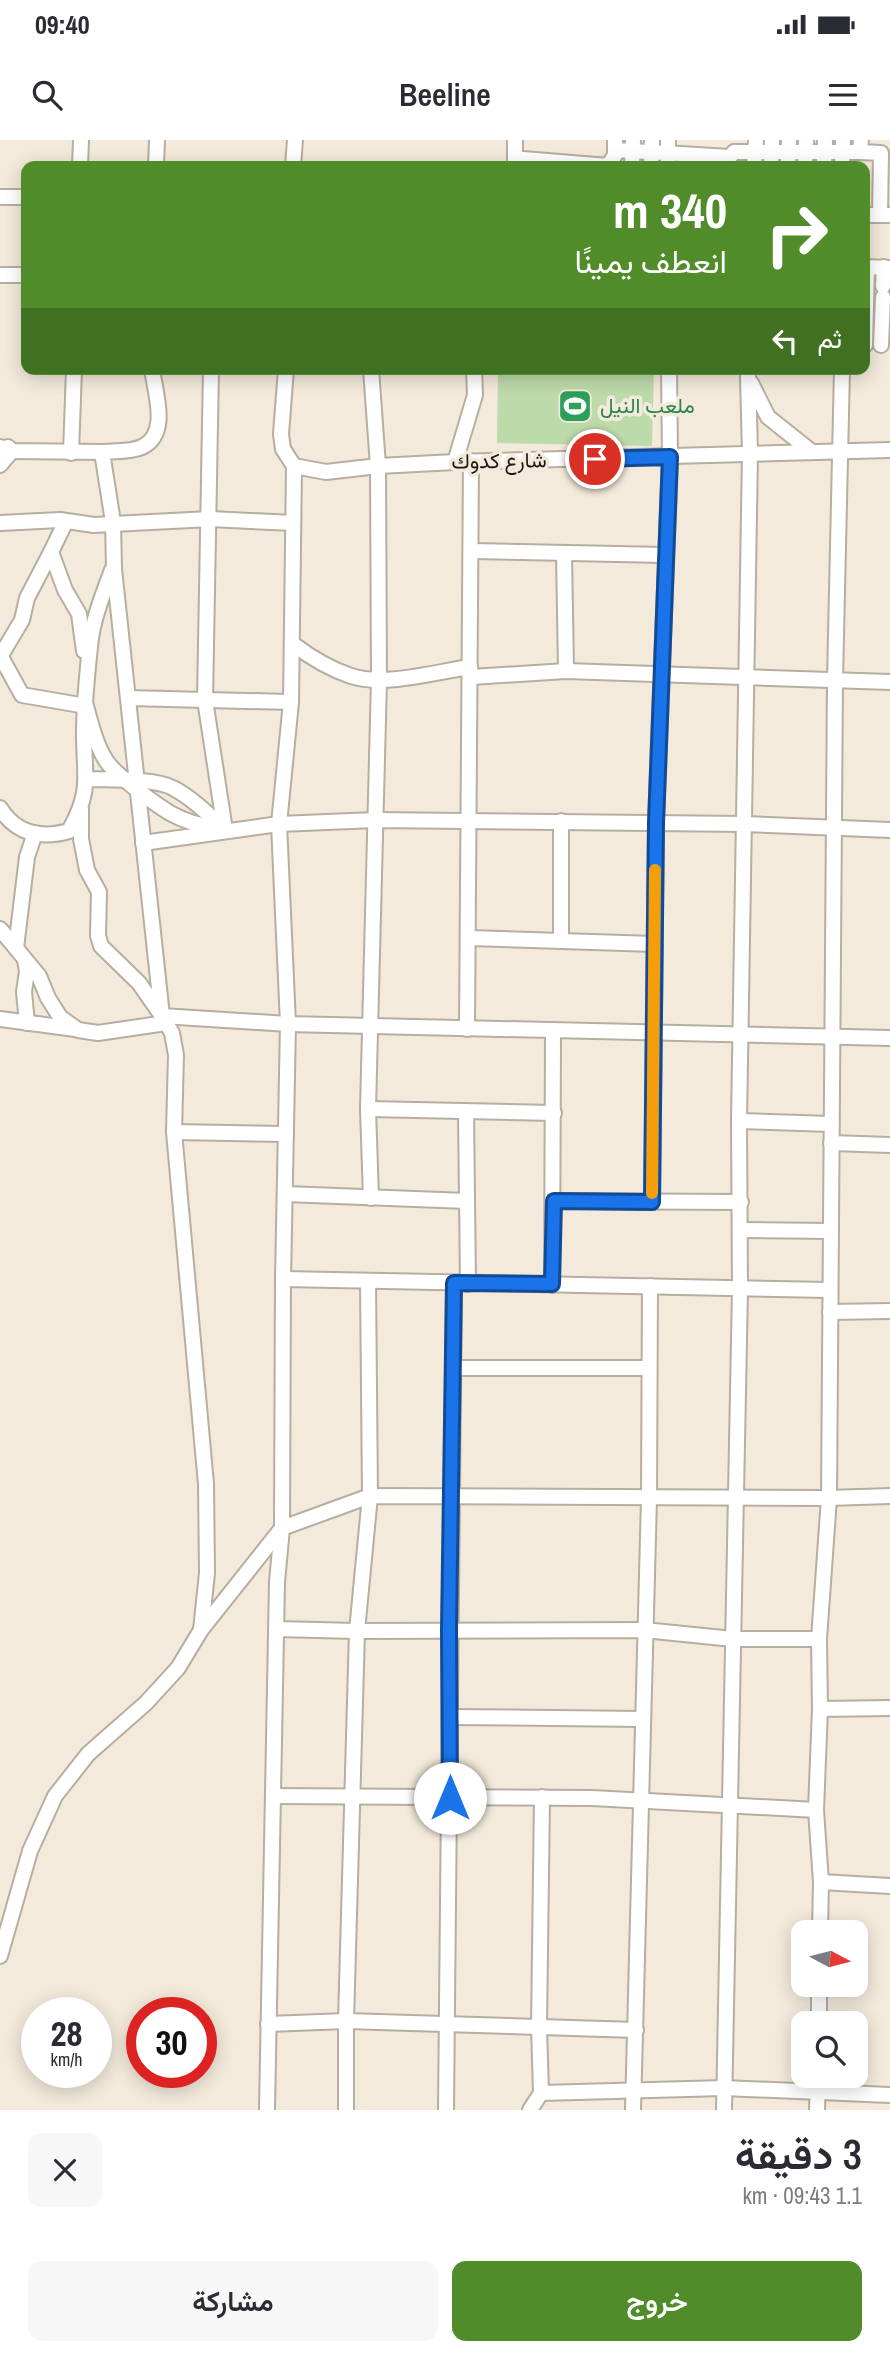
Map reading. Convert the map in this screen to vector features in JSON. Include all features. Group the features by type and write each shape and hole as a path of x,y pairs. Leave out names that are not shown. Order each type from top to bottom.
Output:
{"street":[{"path":"80,161 81,140"},
{"path":"156,161 157,140"},
{"path":"293,161 295,140"},
{"path":"515,140 515,161"},
{"path":"702,156 704,140"},
{"path":"730,140 730,161"},
{"path":"730,161 734,152 842,153 860,146 881,147 885,215"},
{"path":"615,153 668,153 725,161"},
{"path":"0,197 21,197"},
{"path":"886,345 883,291 887,268"},
{"path":"0,275 21,275"},
{"path":"71,453 74,375"},
{"path":"6,449 71,453 142,447 156,435 159,423 153,375"},
{"path":"211,375 205,700 225,830"},
{"path":"267,2110 277,1582 282,1528 288,1024 279,824 291,702 293,644 294,466 283,449 281,434 286,375"},
{"path":"371,375 378,466 379,680 368,1109 371,1198"},
{"path":"455,462 475,395 474,375"},
{"path":"652,1202 656,823 670,457 669,375"},
{"path":"724,2110 741,1230 739,1121 750,453 746,375"},
{"path":"747,375 768,417 812,452"},
{"path":"820,1920 821,1882 816,1810 820,1639 829,1498 835,680 842,375"},
{"path":"0,438 6,449 0,465"},
{"name":"شارع كدوك","path":"294,466 326,472 471,461 890,450"},
{"path":"102,452 113,522 114,565 128,698 133,783 143,843 164,1019"},
{"path":"467,1029 471,461"},
{"path":"0,523 35,520 94,525 209,519 293,523"},
{"path":"66,522 27,598 22,620 0,656 22,695 86,706"},
{"path":"471,551 665,555"},
{"path":"51,552 65,590 79,614 87,681"},
{"path":"564,553 566,671"},
{"path":"114,565 100,601 90,643 84,733 87,779 81,809 81,839 87,870 99,892 98,936 101,946 139,983 164,1019 172,1033 176,1055 174,1132 206,1484 207,1573 201,1630"},
{"path":"293,644 310,657 351,676 379,680 470,667"},
{"path":"470,667 471,677 566,671 890,682"},
{"path":"128,698 291,702"},
{"path":"86,706 93,732 107,762 170,813 204,826 225,830"},
{"path":"87,779 171,786 225,830"},
{"path":"0,808 18,829 54,835 69,831 81,809"},
{"path":"143,843 279,824 375,820 744,824 890,830"},
{"path":"561,821 561,941"},
{"path":"27,1023 24,992 27,971 20,953 27,857 35,833"},
{"path":"0,929 39,976 60,1017 78,1030"},
{"path":"469,938 654,944"},
{"path":"0,1019 98,1033 164,1019 553,1032 890,1038"},
{"path":"552,1284 553,1032"},
{"path":"368,1109 554,1113"},
{"path":"446,2110 453,1367 467,1200 466,1111"},
{"path":"739,1121 831,1124"},
{"path":"174,1132 286,1134"},
{"path":"831,1143 890,1145"},
{"path":"285,1194 467,1200"},
{"path":"554,1201 741,1202"},
{"path":"741,1230 831,1231"},
{"path":"283,1279 830,1290"},
{"path":"346,2110 357,1631 370,1496 368,1281"},
{"path":"633,2110 649,1498 650,1286"},
{"path":"830,1312 890,1311"},
{"path":"453,1367 648,1368"},
{"path":"0,1956 30,1852 55,1796 88,1754 146,1703 178,1668 201,1630 282,1528 370,1496 890,1496"},
{"path":"276,1629 644,1630 733,1639 820,1639"},
{"path":"820,1709 890,1708"},
{"path":"450,1717 643,1719"},
{"path":"273,1796 542,1797 816,1810"},
{"path":"530,2110 541,2093 539,2028 542,1797"},
{"path":"821,1882 890,1886"},
{"path":"268,2024 346,2021 636,2030"},
{"path":"541,2093 724,2088 890,2095"},
{"path":"817,2110 818,2088"}],"green space":[{"name":"ملعب النيل","path":"498,375 654,375 652,446 497,443"}],"slow traffic":[{"path":"652,1193 655,870"}],"place":[{"name":"ملعب النيل","path":"575,406"}],"route":[{"path":"450,1798 449,1629 454,1283 552,1284 554,1201 652,1202 656,823 670,457 595,459"}]}
